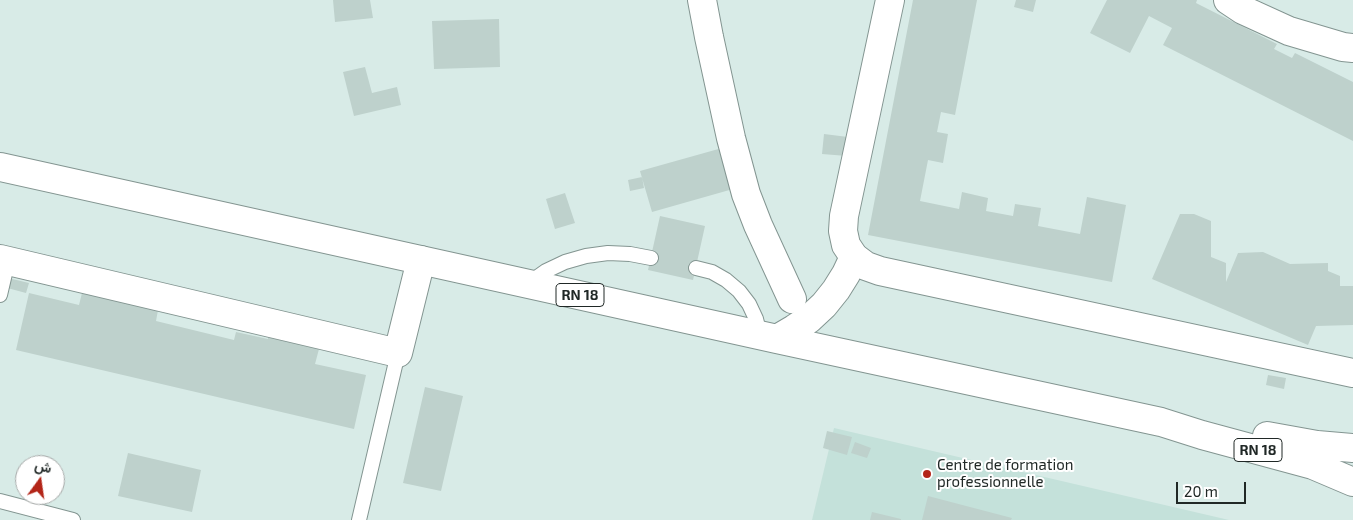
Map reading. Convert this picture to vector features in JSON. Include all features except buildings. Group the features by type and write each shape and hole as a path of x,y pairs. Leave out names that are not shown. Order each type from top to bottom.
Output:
{"street":[{"path":"702,0 731,138 746,194 792,299"},
{"path":"890,0 844,216 843,231 846,245 854,257 866,266 880,271 1353,373"},
{"path":"1228,0 1243,10 1289,31 1343,47 1353,48"},
{"name":"RN 18","path":"0,167 1161,422 1313,465 1353,482"},
{"path":"769,337 802,324 824,305 846,274 854,257"},
{"path":"4,260 398,353 421,260"},
{"name":"RN 18","path":"1161,422 1203,426 1317,445 1353,448"}],"lane":[{"path":"528,284 546,271 586,256 608,253 630,254 651,258"},
{"path":"0,295 4,260"},
{"path":"696,268 712,272 726,280 739,291 769,337"},
{"path":"359,520 398,353"},
{"path":"0,502 73,520"}],"shaded area":[{"name":"Centre de formation professionnelle","path":"834,428 1229,520 812,520"}],"place":[{"name":"Centre de formation professionnelle","path":"927,474"}]}
